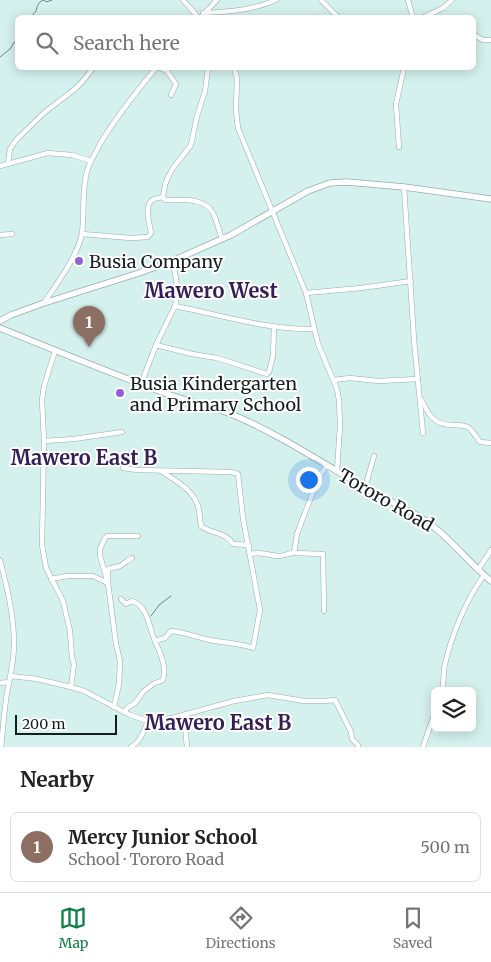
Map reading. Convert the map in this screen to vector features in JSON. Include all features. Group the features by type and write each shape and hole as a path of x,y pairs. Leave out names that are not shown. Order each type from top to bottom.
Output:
{"main road":[{"path":"0,321 44,303 172,261 246,227 272,210 308,191 330,183 347,182 404,187 491,199"},
{"name":"Tororo Road","path":"0,329 169,395 241,418 429,523 491,580"}],"street":[{"path":"183,0 200,15"},
{"path":"202,15 217,0"},
{"path":"208,15 241,10 276,0"},
{"path":"321,0 336,15"},
{"path":"408,0 412,15"},
{"path":"428,15 443,8 452,0"},
{"path":"476,37 483,40 491,40"},
{"path":"8,163 10,149 16,139 45,112 75,89 91,70"},
{"path":"44,303 61,278 77,248 82,234 84,185 91,161 116,118 156,70"},
{"path":"164,70 167,71 176,84 171,95"},
{"path":"163,197 170,172 191,145 205,91 208,70"},
{"path":"235,70 237,78 236,110 238,128 306,294 314,329 338,394 340,435 337,471"},
{"path":"399,148 396,104 404,70"},
{"path":"0,166 48,153 72,155 91,161"},
{"path":"404,187 419,396 424,433"},
{"path":"82,234 131,238 148,237 151,233 148,217 150,201 163,197 165,200 189,200 205,204 214,214 222,239"},
{"path":"0,235 12,234"},
{"path":"141,384 156,345 175,306 177,279 172,261"},
{"path":"306,294 411,280"},
{"path":"175,306 274,327 314,329"},
{"path":"156,345 217,358 267,374 273,356 274,327"},
{"path":"55,351 43,395 42,545 46,568 62,601 70,631 74,664 71,687"},
{"path":"334,380 350,378 378,381 418,379"},
{"path":"419,396 429,415 435,420 447,425 466,426 480,442 491,443"},
{"path":"44,441 92,437 122,432"},
{"path":"364,488 374,456"},
{"path":"294,553 297,534 306,510 319,477 327,466"},
{"path":"123,468 231,472 238,474 260,610 253,648 211,641 171,631 165,638 155,641"},
{"path":"160,470 191,494 199,508 200,522 203,528 214,533 223,534 230,538 233,544 249,545"},
{"path":"108,583 100,556 100,549 105,538 107,536 138,536"},
{"path":"478,570 491,550"},
{"path":"250,554 258,553 273,556 281,556 288,553 323,554 324,611"},
{"path":"114,706 119,684 120,661 108,583 108,569 120,566 132,558"},
{"path":"0,560 14,629 11,676 3,719 1,747"},
{"path":"443,687 445,665 459,624 476,587 484,575"},
{"path":"51,579 67,576 93,576 108,583"},
{"path":"121,599 126,604 132,601 139,604 149,620 151,632 164,663 163,680 153,684 143,692 125,712"},
{"path":"11,676 37,679 84,691 125,712 148,721 161,720 217,705 268,695 304,701 335,700 352,732 352,739 358,747"},
{"path":"0,683 9,682"},
{"path":"184,715 187,747"},
{"path":"131,747 138,741 148,721"},
{"path":"423,747 431,724"}],"waterway":[{"path":"33,15 41,1 52,0"},
{"path":"0,57 10,49 15,42"},
{"path":"151,616 159,605 171,596"}],"place":[{"name":"Busia Company","path":"79,261"},
{"name":"Mercy Junior School","path":"89,347"},
{"name":"Busia Kindergarten and Primary School","path":"120,393"}],"district":[{"name":"Mawero West","path":"211,290"},
{"name":"Mawero East B","path":"84,457"},
{"name":"Mawero East B","path":"218,722"}]}
